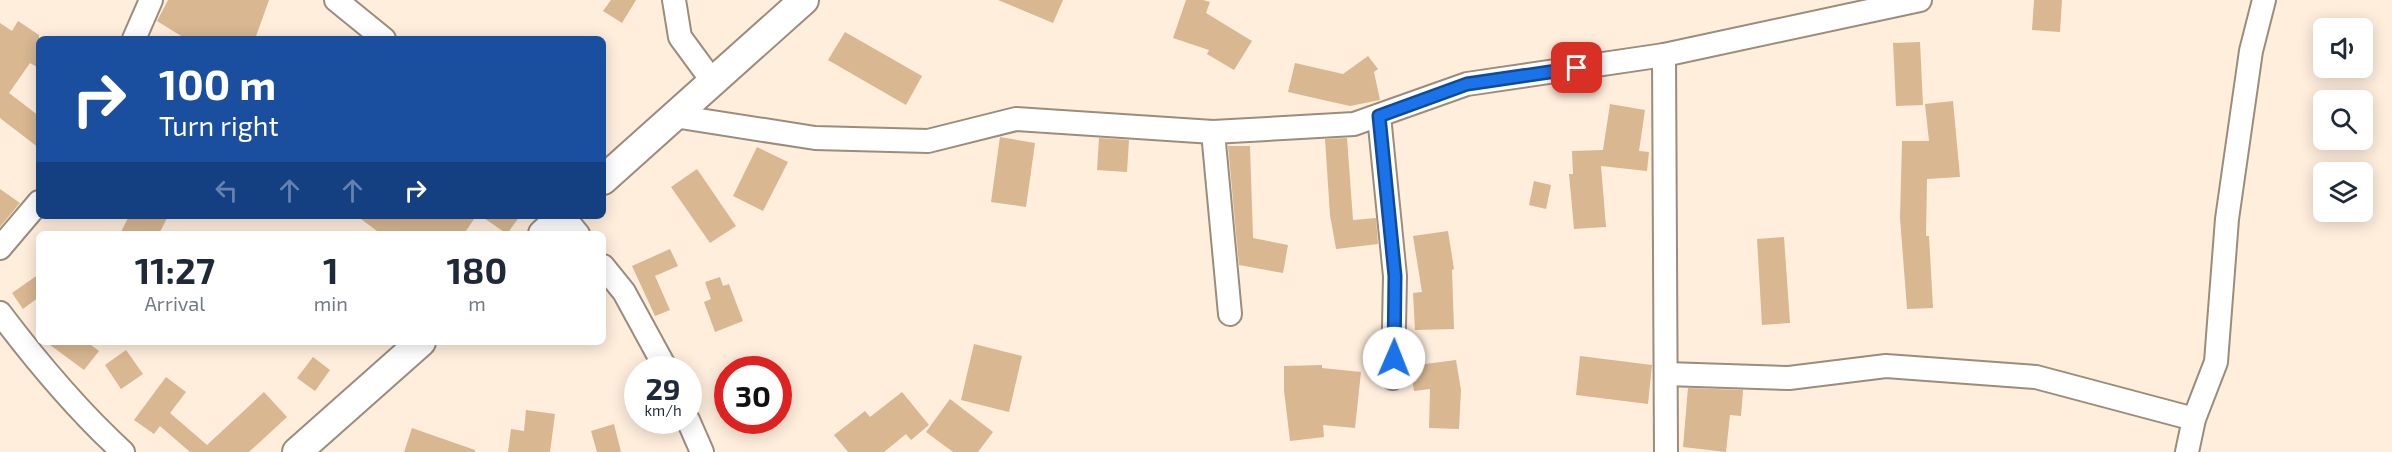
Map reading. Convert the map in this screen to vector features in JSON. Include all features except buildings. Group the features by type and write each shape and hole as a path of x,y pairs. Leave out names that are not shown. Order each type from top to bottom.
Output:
{"main road":[{"path":"606,177 804,0"},
{"path":"546,231 560,219"},
{"path":"297,452 418,345"}],"street":[{"path":"135,36 151,0"},
{"path":"336,0 380,36"},
{"path":"674,0 680,37 713,82"},
{"path":"674,116 815,138 928,141 1016,118 1213,132 1354,124 1467,84 1664,55 1920,0"},
{"path":"2187,452 2194,419 2216,362 2227,219 2251,51 2264,0"},
{"path":"1664,55 1666,452"},
{"path":"1379,116 1395,276 1393,378"},
{"path":"1213,132 1230,314"},
{"path":"0,248 36,206"},
{"path":"566,219 576,231"},
{"path":"606,270 624,292 659,356"},
{"path":"0,313 33,356 97,428 123,452"},
{"path":"1666,374 1790,378 1886,366 2036,377 2194,419"},
{"path":"694,434 702,452"}],"route":[{"path":"1394,358 1395,276 1379,116 1467,84 1577,68"}]}
